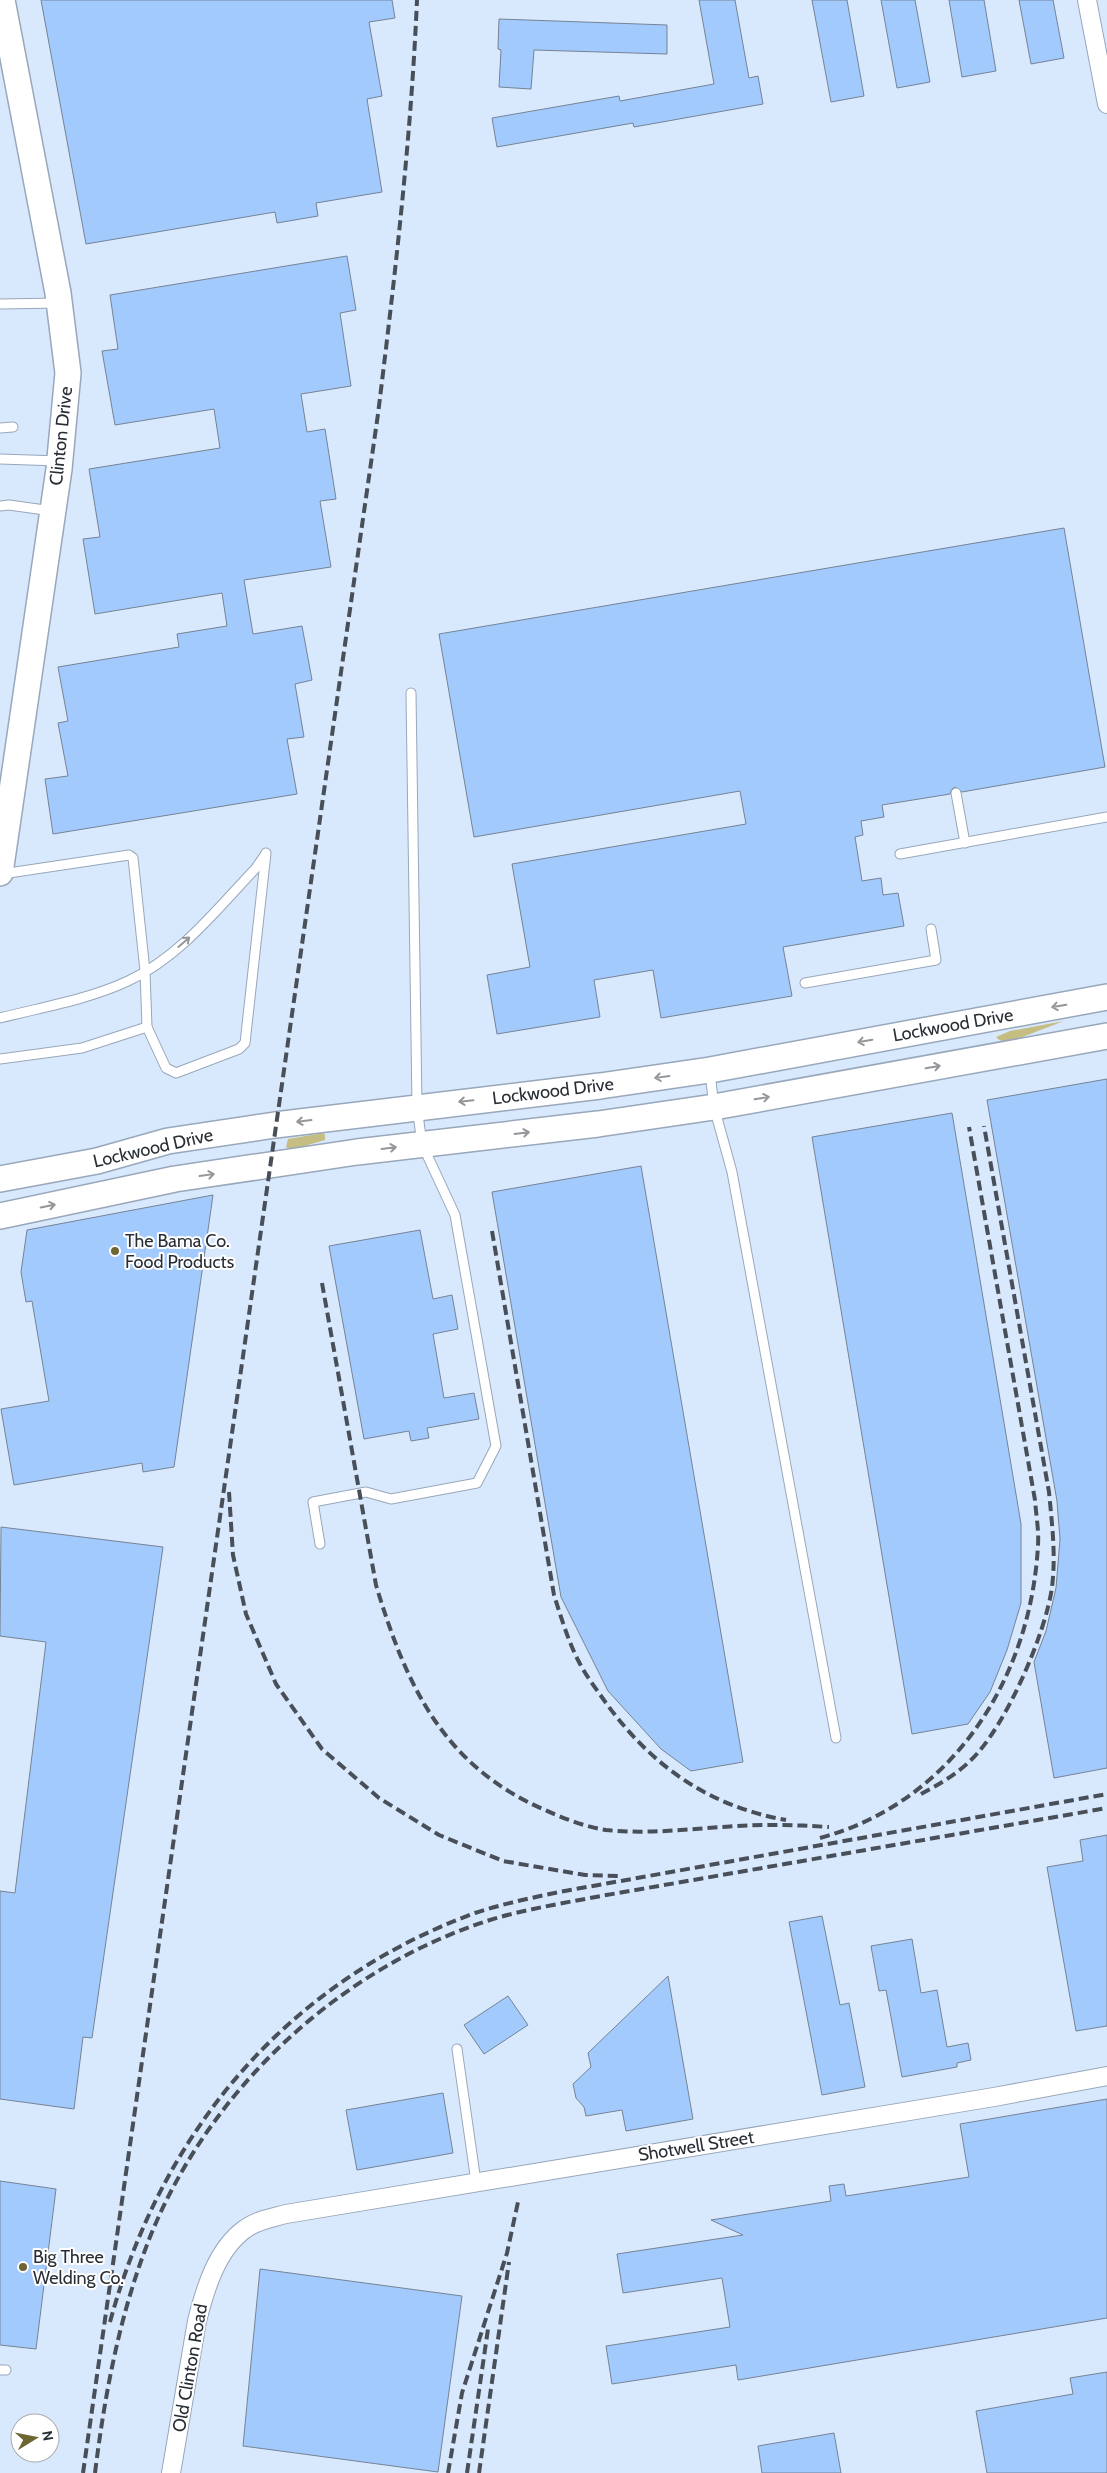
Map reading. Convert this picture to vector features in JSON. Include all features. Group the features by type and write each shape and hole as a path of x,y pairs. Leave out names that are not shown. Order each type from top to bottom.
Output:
{"main road":[{"name":"Clinton Drive","path":"0,874 53,511 68,373 59,303 2,0"},
{"name":"Lockwood Drive","path":"0,1179 97,1161 168,1141 417,1107 600,1086 710,1070 1107,998"},
{"name":"Lockwood Drive","path":"0,1216 175,1179 422,1144 579,1126 714,1107 1107,1036"}],"street":[{"path":"1087,0 1107,104"},
{"name":"Shotwell Street","path":"286,2214 994,2097 1107,2076"},
{"name":"Old Clinton Road","path":"172,2473 197,2321 211,2278 229,2247 245,2229 256,2223 286,2214"}],"lane":[{"path":"0,304 59,303"},
{"path":"0,428 13,428"},
{"path":"0,459 59,461"},
{"path":"0,506 9,505 53,511"},
{"path":"320,1544 312,1502 366,1492 391,1500 477,1483 496,1446 455,1215 422,1144 417,1107 411,693"},
{"path":"956,793 965,842"},
{"path":"900,854 1107,817"},
{"path":"0,874 129,855 133,858 146,971 147,1027 166,1068 176,1073 239,1049 245,1043 266,853 256,868 188,940 146,971 128,981 79,999 0,1018"},
{"path":"805,983 936,960 931,929"},
{"path":"0,1059 82,1048 147,1027"},
{"path":"710,1070 714,1107 732,1172 836,1738"},
{"path":"457,2049 476,2182"}],"shaded area":[{"path":"1064,1021 1012,1041 1002,1041 996,1037 1010,1031"},
{"path":"323,1133 325,1140 291,1150 286,1147 288,1139"}],"building":[{"path":"41,0 392,0 395,18 369,22 382,96 367,99 382,192 316,203 318,216 277,223 275,212 86,244"},
{"path":"699,0 735,0 749,78 758,76 763,104 634,127 633,123 497,147 492,118 619,96 620,101 714,84"},
{"path":"812,0 847,0 864,96 831,102"},
{"path":"881,0 915,0 930,82 897,88"},
{"path":"949,0 984,0 996,71 962,77"},
{"path":"1019,0 1053,0 1064,58 1031,64"},
{"path":"499,19 667,25 667,54 534,50 531,89 499,87 501,50 498,49"},
{"path":"347,256 356,310 340,313 351,386 301,394 307,432 325,429 336,499 320,501 331,567 244,580 253,634 302,626 312,680 295,684 304,737 287,739 297,794 53,834 45,779 68,776 58,723 68,721 58,667 179,647 177,634 227,626 222,593 95,614 83,539 100,537 89,469 220,448 214,409 115,425 102,351 118,349 110,295"},
{"path":"1064,528 1105,767 962,792 955,787 950,794 882,805 884,817 861,821 863,835 855,837 862,881 881,878 883,895 898,893 904,926 783,947 792,996 661,1018 653,970 594,980 600,1017 497,1034 487,975 530,967 512,864 746,824 740,791 474,837 439,634"},
{"path":"1107,1079 1107,1768 1054,1778 1034,1662 1046,1631 1056,1588 1060,1539 1057,1501 987,1100"},
{"path":"952,1113 1021,1524 1021,1603 1007,1650 990,1692 968,1724 912,1734 812,1137"},
{"path":"641,1166 743,1762 691,1771 661,1749 608,1691 561,1597 492,1192"},
{"path":"213,1195 174,1467 143,1472 142,1463 14,1485 1,1409 49,1401 32,1301 26,1302 21,1272 27,1230"},
{"path":"420,1230 433,1299 452,1295 458,1329 433,1334 444,1398 474,1393 479,1419 427,1428 429,1438 411,1441 409,1431 364,1439 329,1246"},
{"path":"1,1527 163,1547 92,2038 83,2037 74,2109 0,2099 0,1891 15,1893 46,1642 0,1636"},
{"path":"1107,1835 1107,2026 1076,2031 1047,1867 1083,1861 1080,1840"},
{"path":"822,1916 840,2005 849,2003 865,2087 822,2095 789,1922"},
{"path":"912,1939 921,1993 937,1990 947,2047 968,2043 971,2060 957,2063 957,2067 902,2077 886,1990 879,1991 871,1946"},
{"path":"668,1976 693,2119 626,2131 622,2110 586,2116 584,2107 576,2098 573,2084 591,2067 588,2053"},
{"path":"508,1996 528,2025 484,2054 464,2025"},
{"path":"443,2093 453,2153 357,2170 346,2110"},
{"path":"1107,2099 1107,2318 738,2380 736,2365 612,2384 606,2346 730,2327 722,2278 623,2293 617,2254 743,2235 711,2220 831,2201 829,2186 844,2184 846,2196 969,2177 960,2124"},
{"name":"Big Three Welding Co.","path":"0,2181 56,2189 36,2349 0,2345"},
{"path":"260,2269 462,2296 438,2472 243,2446"},
{"path":"1107,2372 1107,2473 987,2473 976,2411 1073,2394 1070,2378"},
{"path":"834,2433 841,2473 762,2473 758,2446"}],"railway":[{"path":"83,2473 378,414 407,156 417,0"},
{"path":"921,1794 966,1765 984,1745 997,1726 1033,1654 1042,1629 1052,1587 1054,1563 1049,1492 984,1126"},
{"path":"820,1838 867,1821 909,1796 946,1765 976,1728 1001,1687 1020,1642 1032,1594 1038,1545 1035,1500 969,1127"},
{"path":"492,1231 554,1595 568,1637 579,1662 595,1688 624,1726 663,1764 684,1780 731,1805 758,1814 786,1820"},
{"path":"322,1283 376,1585 401,1656 416,1689 433,1718 455,1746 480,1770 510,1792 559,1816 598,1829 648,1832 755,1825 829,1827"},
{"path":"229,1492 233,1555 246,1614 276,1684 322,1749 379,1798 439,1835 503,1861 585,1875 618,1876"},
{"path":"110,2322 133,2252 163,2187 199,2127 242,2072 291,2022 346,1979 407,1943 475,1913 559,1892 1107,1794"},
{"path":"95,2473 109,2383 122,2324 139,2266 175,2183 207,2132 244,2085 286,2041 332,2003 381,1969 434,1941 490,1920 531,1909 1107,1808"},
{"path":"448,2473 462,2393 507,2253 518,2202"},
{"path":"479,2473 509,2262"},
{"path":"467,2473 488,2329"}],"place":[{"name":"The Bama Co. Food Products","path":"115,1251"},
{"name":"Big Three Welding Co.","path":"23,2267"}]}
